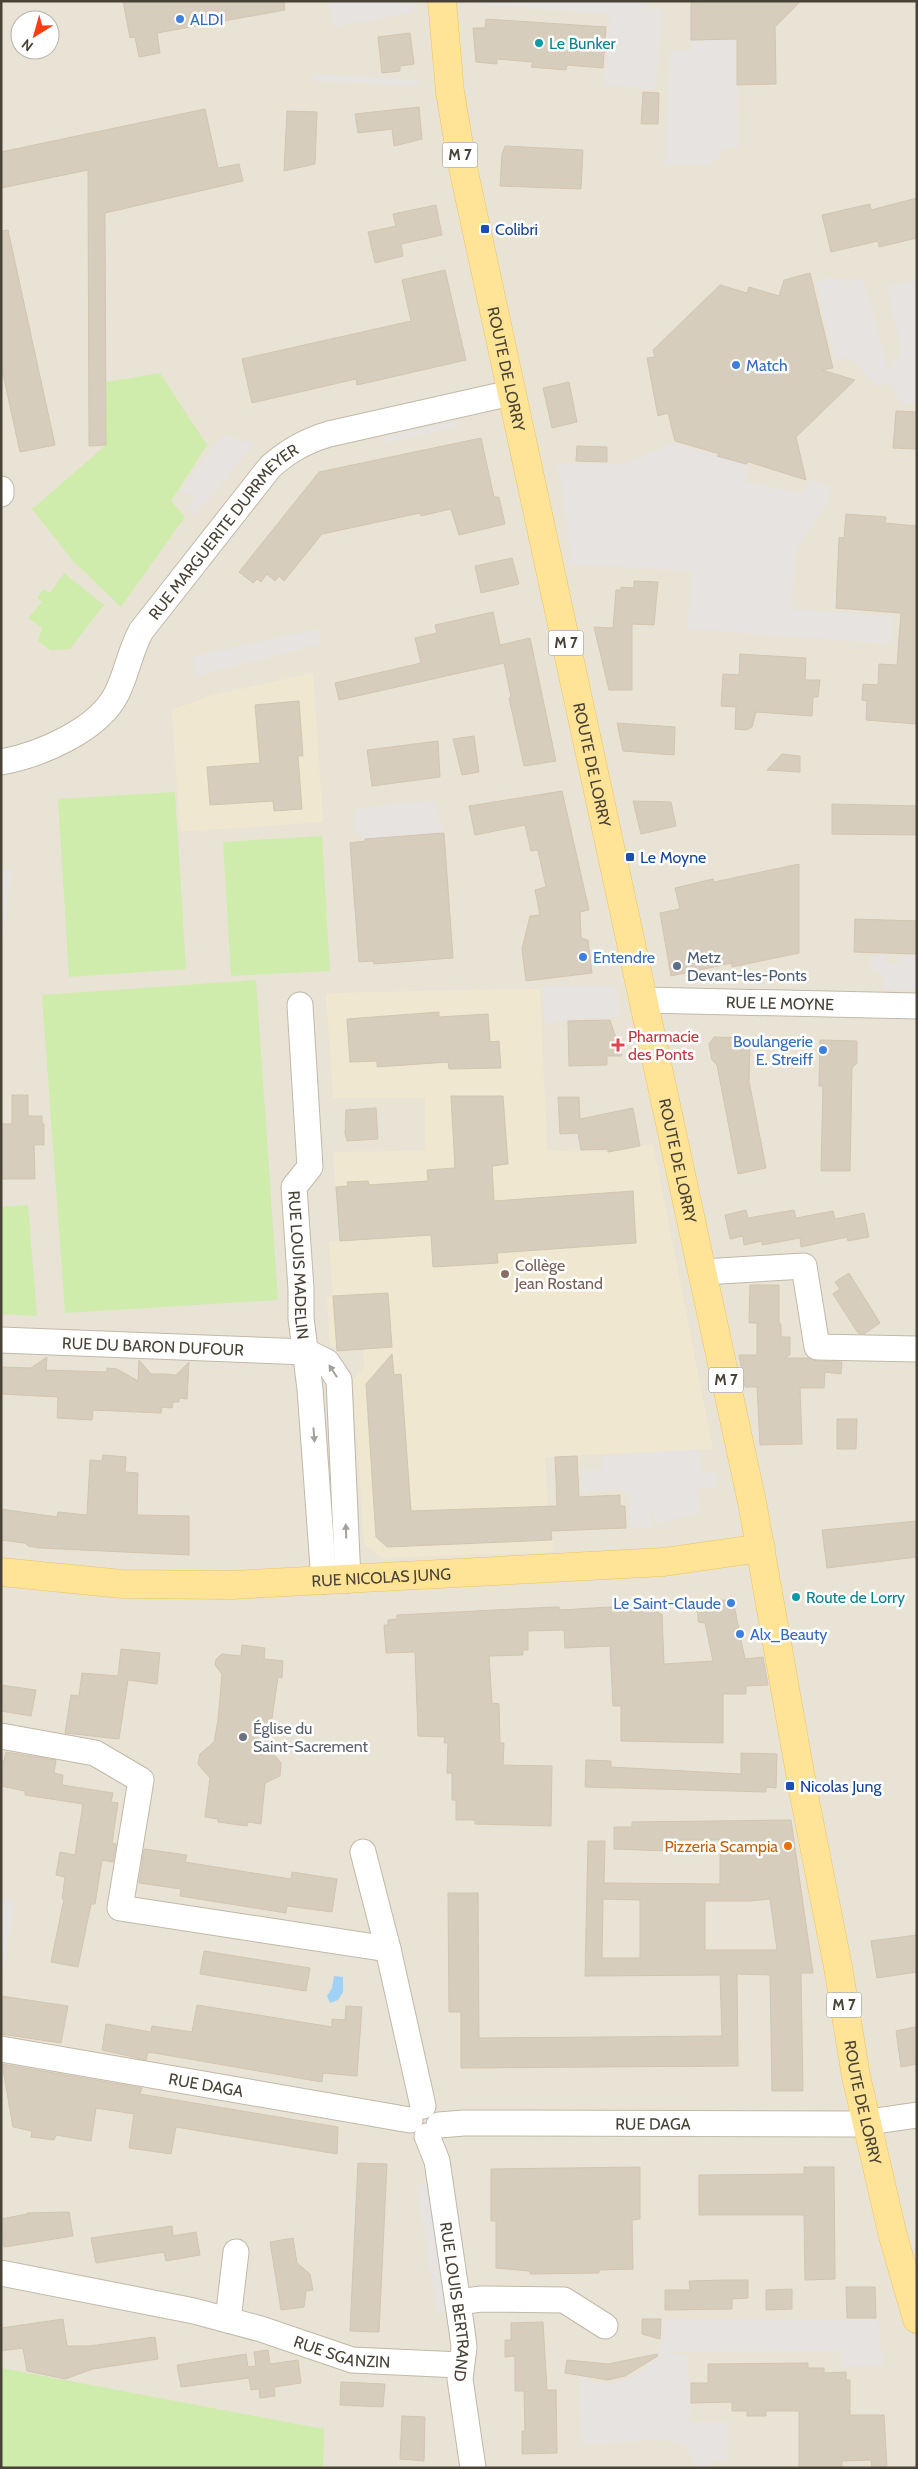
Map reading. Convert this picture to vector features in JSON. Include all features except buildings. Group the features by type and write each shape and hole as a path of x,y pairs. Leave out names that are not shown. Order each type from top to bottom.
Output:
{"main road":[{"name":"ROUTE DE LORRY","path":"442,1 456,135 703,1272 761,1548 856,2076 893,2236 917,2319"},
{"name":"RUE NICOLAS JUNG","path":"1,1572 122,1584 225,1585 664,1562 761,1548"}],"street":[{"name":"RUE MARGUERITE DURRMEYER","path":"1,762 51,745 82,730 103,714 117,692 131,649 140,631 270,467 288,451 308,440 329,434 511,392"},
{"path":"1,489 1,494"},
{"name":"RUE LE MOYNE","path":"644,1000 917,1006"},
{"name":"RUE LOUIS MADELIN","path":"300,1004 310,1166 294,1187 302,1289 301,1318 307,1352 327,1362 339,1380 336,1580"},
{"path":"703,1272 804,1266 817,1347 917,1349"},
{"name":"RUE DU BARON DUFOUR","path":"1,1340 307,1352"},
{"path":"1,1736 95,1754 141,1780 120,1908 388,1950"},
{"name":"RUE LOUIS BERTRAND","path":"363,1852 388,1950 425,2122 437,2161 464,2346 460,2366 460,2379 473,2468"},
{"name":"RUE DAGA","path":"1,2049 425,2122 867,2124 917,2116"},
{"path":"228,2320 236,2252"},
{"name":"RUE SGANZIN","path":"1,2273 194,2311 352,2360 460,2366"},
{"path":"458,2302 481,2299 564,2300 605,2326"}],"shaded area":[{"path":"1,1 917,1 917,2468 1,2468"},
{"path":"329,1 416,1 411,13 333,27"},
{"path":"471,1 645,1 644,9 662,9 656,90 603,85 610,14 472,4"},
{"path":"737,39 738,148 722,148 720,157 708,165 665,165 670,51 691,51 691,40"},
{"path":"313,74 419,80 419,86 313,81"},
{"path":"829,278 848,281 863,278 888,369 898,358 901,350 887,287 917,280 917,405 901,404 891,383 877,386 850,357 835,360 815,282"},
{"path":"455,421 457,427 385,443 383,437"},
{"path":"223,435 254,444 195,516 187,509 196,496 180,493 189,478"},
{"path":"674,443 749,466 745,481 803,494 808,479 832,486 827,504 796,549 791,609 893,616 891,644 687,629 692,571 570,564 567,521 557,463 625,464"},
{"path":"318,629 321,644 195,676 192,657"},
{"path":"313,673 323,822 180,832 172,710 209,696"},
{"path":"434,800 444,833 365,839 353,829 356,809"},
{"path":"1,869 12,870 1,952"},
{"path":"876,953 885,954 885,964 900,963 900,956 917,956 917,990 883,989 883,977 869,967"},
{"path":"541,986 616,986 620,1017 568,1020 546,1024"},
{"name":"Collège Jean Rostand","path":"540,989 547,1151 608,1152 653,1144 713,1449 545,1457 548,1506 552,1509 553,1552 381,1558 364,1544 353,1380 364,1368 363,1350 337,1351 337,1346 330,1346 327,1297 333,1296 329,1241 340,1241 333,1152 425,1151 425,1098 333,1098 326,993"},
{"path":"699,1449 701,1473 716,1472 716,1487 700,1488 696,1492 700,1513 656,1524 652,1510 650,1510 653,1527 630,1528 629,1496 626,1492 620,1490 581,1493 581,1470 602,1469 602,1456"},
{"path":"1,1899 15,1902 3,1971 1,1970"},
{"path":"432,2179 450,2309 437,2314 417,2187"},
{"path":"663,2319 878,2320 883,2366 841,2367 841,2351 674,2352 673,2355 688,2355 690,2423 728,2423 727,2461 710,2461 709,2468 694,2468 694,2461 684,2445 665,2439 582,2445 579,2360 592,2365 590,2381 609,2384 627,2379 643,2370 655,2356 662,2340"}],"green space":[{"path":"160,373 207,445 171,501 185,517 121,607 73,561 32,509 106,445 106,382"},
{"path":"64,573 104,605 70,649 50,650 38,641 42,628 28,618 42,602 37,598 44,589 50,593"},
{"path":"175,792 186,969 69,977 58,799"},
{"path":"322,836 330,971 231,976 223,842"},
{"path":"256,980 278,1300 65,1313 42,995"},
{"path":"28,1205 37,1316 1,1314 1,1207"},
{"path":"1,2368 324,2429 323,2468 1,2468"}],"water":[{"path":"334,1976 343,1977 343,1992 338,2000 330,2003 327,1996 332,1988"}],"place":[{"name":"ALDI","path":"180,19"},
{"name":"Le Bunker","path":"539,43"},
{"name":"Colibri","path":"485,229"},
{"name":"Match","path":"736,365"},
{"name":"Le Moyne","path":"630,857"},
{"name":"Entendre","path":"583,957"},
{"name":"Metz Devant-les-Ponts","path":"677,966"},
{"name":"Pharmacie des Ponts","path":"618,1045"},
{"name":"Boulangerie E. Streiff","path":"823,1050"},
{"name":"Collège Jean Rostand","path":"505,1274"},
{"name":"Route de Lorry","path":"796,1597"},
{"name":"Le Saint-Claude","path":"731,1603"},
{"name":"Alx_Beauty","path":"740,1634"},
{"name":"Église du Saint-Sacrement","path":"243,1737"},
{"name":"Nicolas Jung","path":"790,1786"},
{"name":"Pizzeria Scampia","path":"788,1846"}]}
